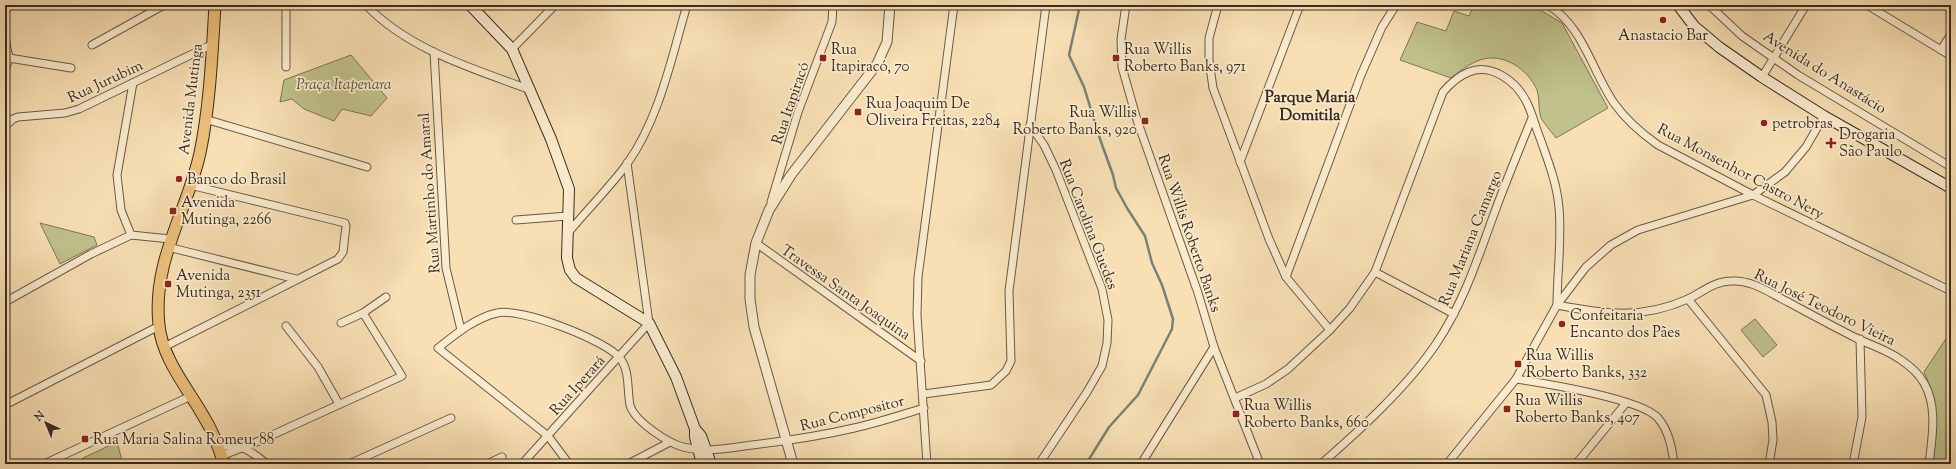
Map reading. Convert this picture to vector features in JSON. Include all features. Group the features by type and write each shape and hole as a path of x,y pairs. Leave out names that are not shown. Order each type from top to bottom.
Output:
{"main road":[{"name":"Avenida Mutinga","path":"216,5 205,119 200,153 169,243 158,290 159,326 164,347 180,379 192,396 206,421 221,456"},
{"path":"470,5 512,49 531,90 565,176 568,189 568,258 572,274 649,323 676,377 702,450 711,464"},
{"path":"1678,5 1694,26 1718,47 1762,77 1824,116 1951,188"},
{"path":"702,450 702,464"}],"street":[{"path":"92,45 164,5"},
{"path":"286,5 286,67"},
{"path":"366,5 388,26 434,52 531,90"},
{"path":"512,49 555,5"},
{"path":"568,234 627,163 653,115 662,92 687,5"},
{"name":"Rua Itapiracó","path":"769,210 798,112 818,63 832,22 833,5"},
{"path":"793,464 754,327 750,299 750,275 756,243 769,210 791,175 877,64 887,42 890,5"},
{"path":"927,464 924,394 918,315 918,277 954,5"},
{"path":"924,394 991,385 1006,371 1011,361 1009,291 1046,5"},
{"name":"Rua Willis Roberto Banks","path":"1126,5 1121,39 1122,67 1137,120 1198,293 1214,347 1260,464"},
{"path":"1218,5 1209,38 1209,60 1212,81 1269,239 1286,276 1330,330"},
{"path":"1240,162 1300,5"},
{"path":"1286,276 1361,74 1382,27 1396,5"},
{"name":"Rua Monsenhor Castro Nery","path":"1548,5 1558,11 1574,30 1614,102 1631,124 1658,145 1753,195 1951,291"},
{"name":"Avenida do Anastácio","path":"1709,5 1742,36 1798,75 1951,167"},
{"path":"1762,77 1806,5"},
{"path":"1866,5 1951,56"},
{"path":"1942,50 1951,34"},
{"path":"5,39 9,58 5,71"},
{"name":"Rua Jurubim","path":"5,126 13,119 18,117 65,113 133,83 213,44"},
{"name":"Rua Martinho do Amaral","path":"434,52 446,268 461,330"},
{"path":"9,58 71,68"},
{"path":"1235,398 1266,384 1288,369 1330,330 1350,308 1375,272 1443,92 1454,81 1470,71 1490,70 1505,77 1520,92 1526,101 1553,174 1559,207 1560,235 1557,305"},
{"path":"131,235 121,210 117,175 133,83"},
{"path":"1447,464 1516,379 1557,305 1586,267 1611,245 1638,230 1753,195 1785,172 1806,147 1824,116"},
{"name":"Rua Mariana Camargo","path":"1321,464 1379,410 1416,370 1436,344 1454,314 1467,286 1532,118"},
{"path":"205,119 367,166"},
{"name":"Rua Carolina Guedes","path":"1030,125 1044,145 1056,170 1102,289 1108,320 1107,343 1102,366 1087,392 1039,464"},
{"path":"627,163 649,323"},
{"path":"164,347 342,255 346,226 343,223 190,185"},
{"path":"516,220 568,216"},
{"path":"5,302 91,254 131,235 169,243 296,279"},
{"name":"Travessa Santa Joaquina","path":"756,243 921,361"},
{"path":"1375,272 1454,314"},
{"name":"Rua José Teodoro Vieira","path":"1557,305 1591,312 1627,315 1655,311 1688,299 1717,283 1732,281 1744,282 1769,291 1860,339 1887,351 1901,359 1917,374 1925,384 1932,406 1929,464"},
{"path":"341,323 363,313 386,297"},
{"path":"1688,299 1766,395 1772,422 1773,440 1769,464"},
{"path":"569,464 548,436 438,348 461,330 488,315 510,311 563,327 590,340 619,358 625,367 630,406 633,412 670,442 702,450"},
{"path":"245,448 402,376 363,313"},
{"name":"Rua Iperará","path":"522,464 649,323"},
{"path":"5,405 159,326"},
{"path":"286,326 318,367 339,404"},
{"path":"1853,464 1862,417 1860,339"},
{"path":"1141,464 1214,347"},
{"path":"1516,379 1559,386 1602,396 1642,408 1657,417 1667,432 1672,448 1674,464"},
{"path":"44,464 192,396"},
{"path":"1576,464 1626,403"},
{"name":"Rua Compositor","path":"702,450 786,441 855,428 924,408"},
{"path":"349,464 451,418"},
{"path":"628,464 670,442"},
{"path":"221,456 232,445 245,448 267,464"},
{"path":"487,464 502,457"}],"green space":[{"path":"1474,5 1532,5 1562,23 1608,108 1556,138 1541,118 1538,93 1533,82 1521,69 1506,60 1489,58 1480,60 1461,70 1451,78 1400,60 1417,22 1446,31 1454,11 1469,16"},
{"name":"Praça Itapenara","path":"351,55 387,98 371,116 342,109 334,121 304,109 292,99 280,102 284,80"},
{"path":"40,223 94,237 97,245 60,264"},
{"path":"1755,319 1777,345 1763,357 1741,330"},
{"path":"1951,331 1951,464 1933,464 1935,428 1934,406 1929,384 1924,372"},
{"path":"117,442 123,464 78,464 83,458"}],"waterway":[{"path":"1080,5 1069,55 1084,87 1116,188 1145,236 1152,263 1162,285 1173,319 1172,329 1138,395 1109,427 1086,464"}],"place":[{"name":"Anastacio Bar","path":"1663,20"},
{"name":"Rua Itapiracó, 70","path":"823,58"},
{"name":"Rua Willis Roberto Banks, 971","path":"1116,58"},
{"name":"Rua Joaquim De Oliveira Freitas, 2284","path":"858,112"},
{"name":"Rua Willis Roberto Banks, 920","path":"1145,121"},
{"name":"petrobras","path":"1764,123"},
{"name":"Drogaria São Paulo","path":"1831,143"},
{"name":"Banco do Brasil","path":"179,179"},
{"name":"Avenida Mutinga, 2266","path":"173,211"},
{"name":"Avenida Mutinga, 2351","path":"168,284"},
{"name":"Confeitaria Encanto dos Pães","path":"1562,324"},
{"name":"Rua Willis Roberto Banks, 332","path":"1518,364"},
{"name":"Rua Willis Roberto Banks, 407","path":"1507,409"},
{"name":"Rua Willis Roberto Banks, 660","path":"1236,414"},
{"name":"Rua Maria Salina Romeu, 88","path":"85,439"}],"district":[{"name":"Parque Maria Domitila","path":"1310,105"}]}
